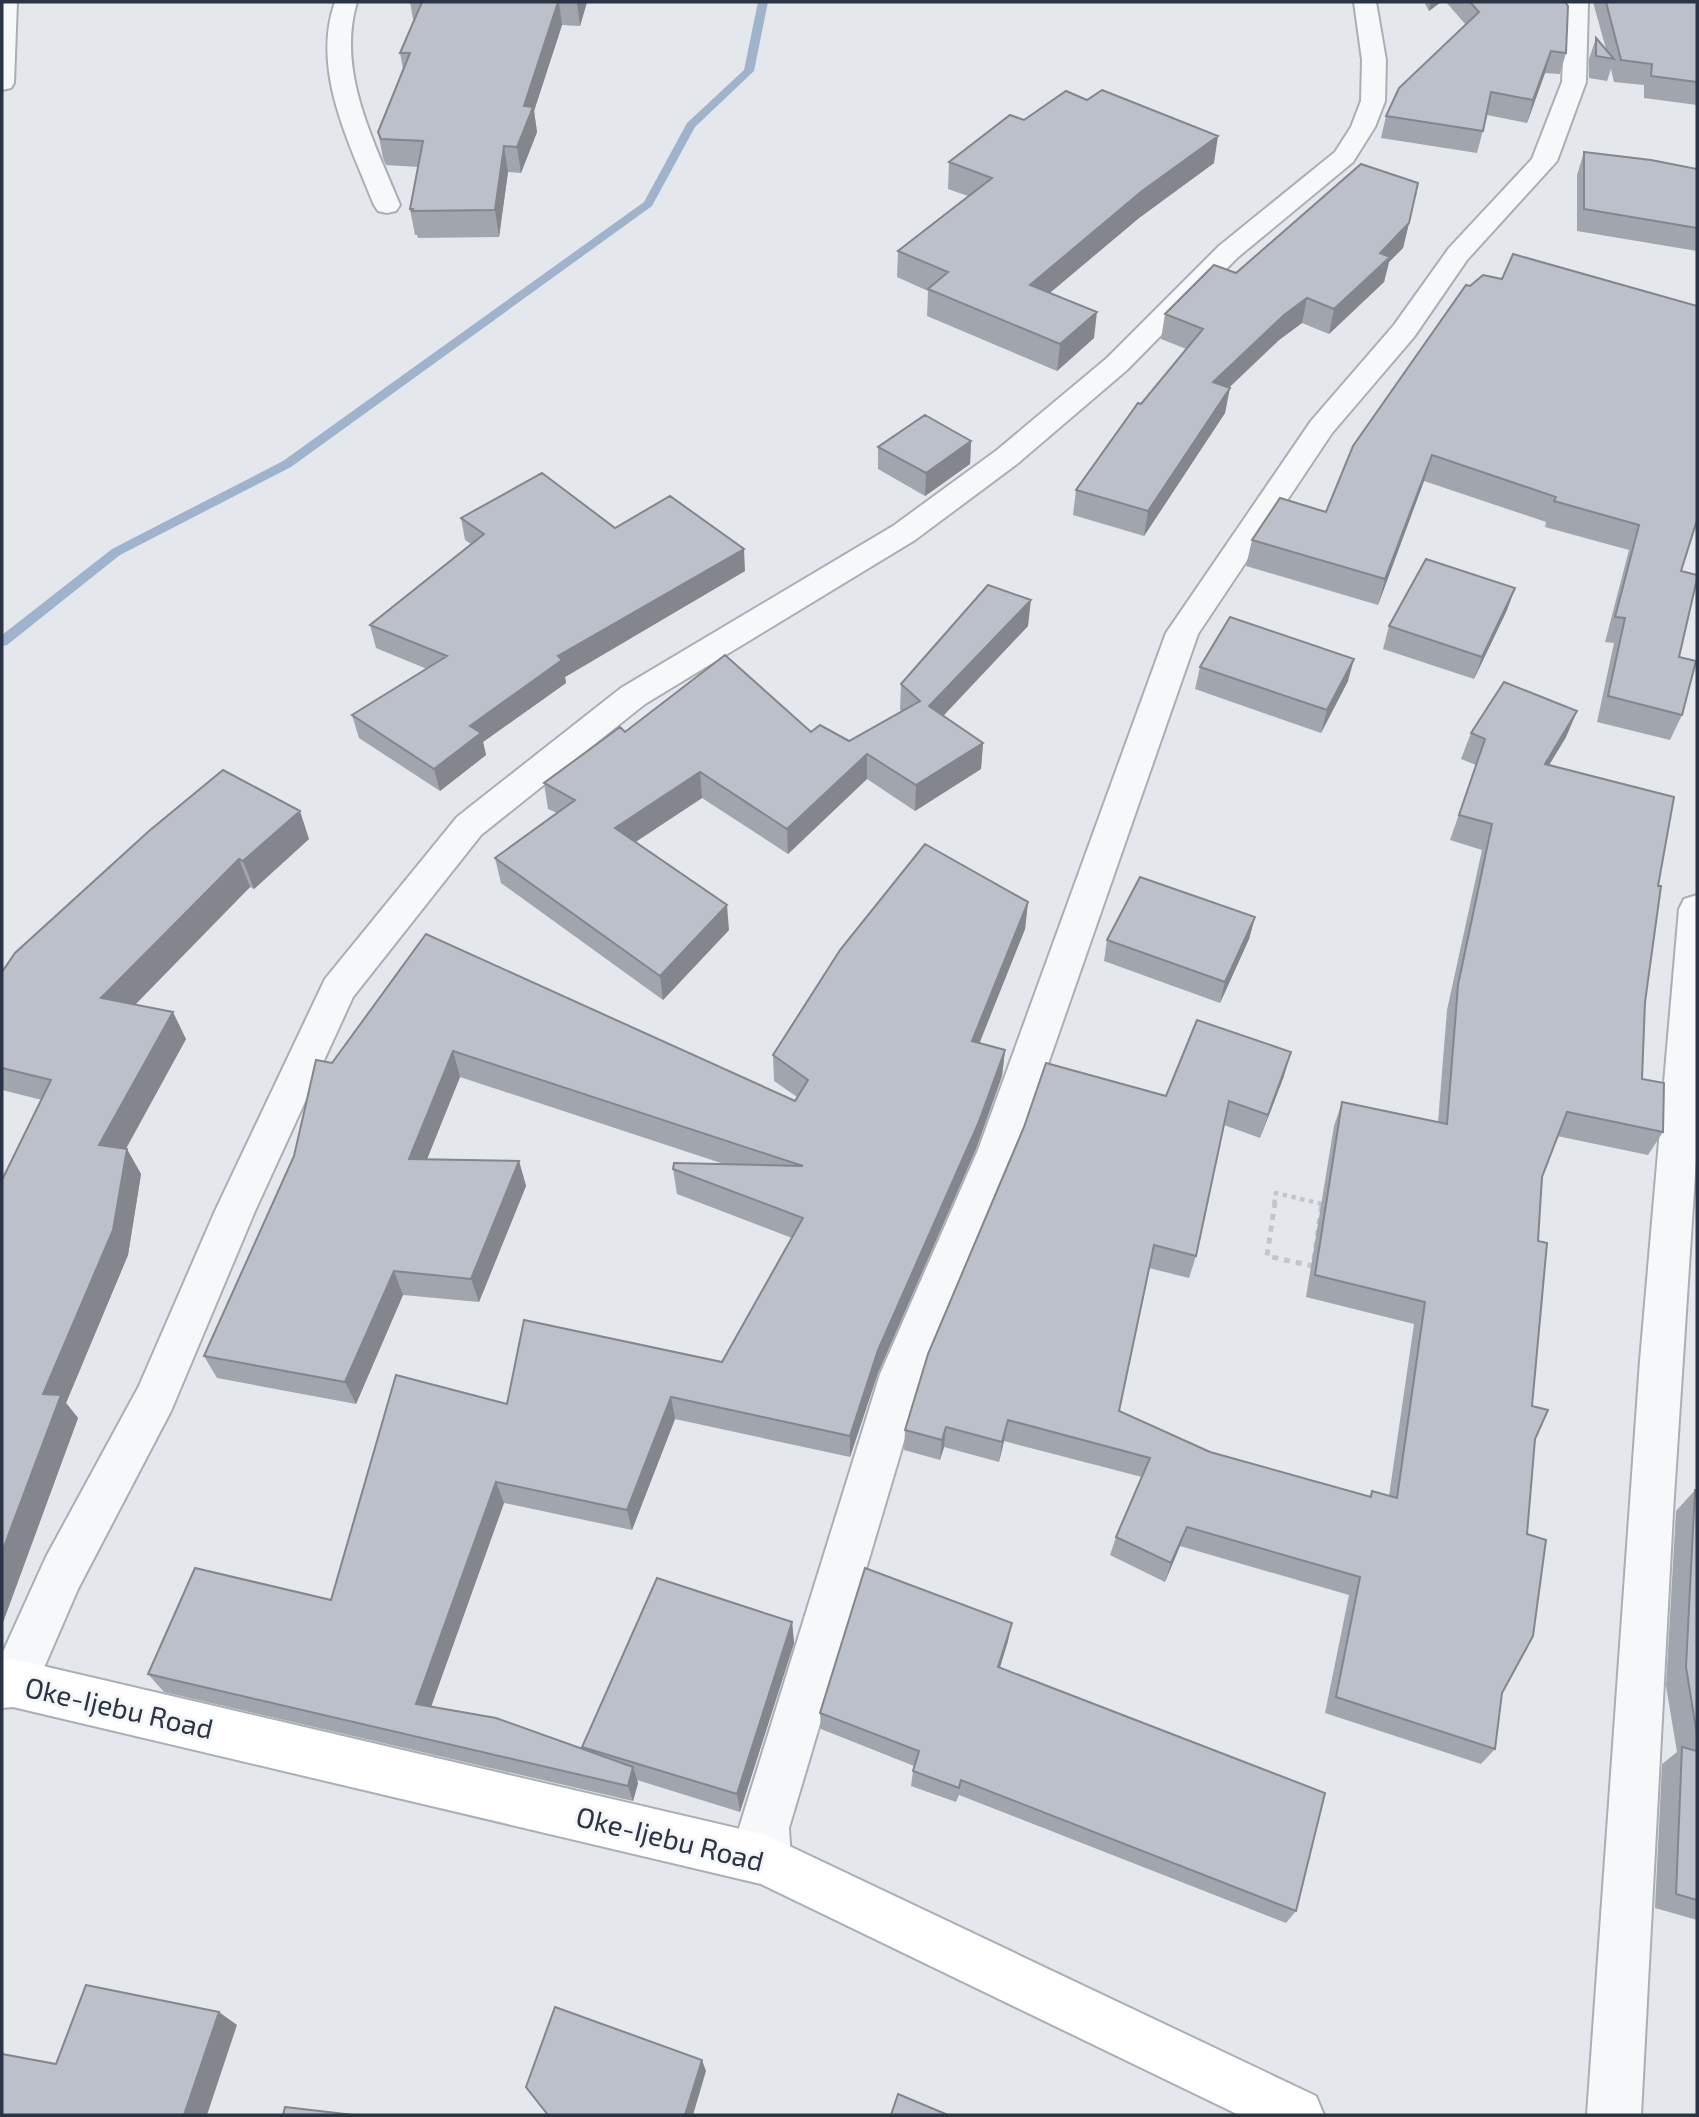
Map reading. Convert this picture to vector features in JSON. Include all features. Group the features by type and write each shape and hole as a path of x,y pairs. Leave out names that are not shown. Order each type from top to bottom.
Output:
{"main road":[{"name":"Oke-Ijebu Road","path":"8,1684 766,1860 1297,2115"}],"street":[{"path":"2,83 6,2"},
{"path":"346,2 340,13 339,58 347,103 387,205"},
{"path":"8,1684 62,1573 156,1396 235,1211 338,989 469,827 634,696 904,533 1007,457 1117,365 1228,252 1344,157 1363,127 1373,101 1374,60 1365,2"},
{"path":"766,1860 764,1828 902,1374 998,1150 1182,633 1321,427 1404,331 1458,254 1544,162 1574,82 1577,2"},
{"path":"1614,2115 1644,1576 1677,1128 1697,909"}],"path":[{"path":"1276,1193 1322,1203 1313,1266 1267,1256 1276,1193"}],"building":[{"path":"422,2 558,2 524,106 533,107 517,147 504,146 495,210 412,211 413,209 410,209 423,141 381,139 378,132 410,53 400,53"},
{"path":"1470,2 1565,2 1568,6 1566,53 1551,51 1533,100 1491,92 1483,131 1386,116 1399,88 1479,12"},
{"path":"1606,2 1697,2 1697,82 1651,76 1652,64 1621,60"},
{"path":"1596,38 1614,59 1596,56"},
{"path":"1102,90 1218,136 1142,191 1030,285 1097,312 1060,344 928,289 948,272 898,251 992,178 949,162 1010,115 1024,120 1066,91 1087,100"},
{"path":"1584,152 1697,169 1697,228 1584,209"},
{"path":"1361,164 1418,183 1409,223 1380,253 1390,257 1334,309 1307,298 1284,315 1213,382 1230,388 1148,511 1076,490 1138,403 1141,404 1203,329 1165,314 1214,265 1236,273"},
{"path":"1513,254 1697,306 1697,520 1681,571 1697,575 1697,579 1679,657 1696,661 1682,715 1608,696 1625,618 1615,617 1639,525 1554,501 1556,497 1432,455 1385,579 1252,540 1280,498 1326,512 1353,446 1466,285 1470,286 1483,275 1502,279"},
{"path":"925,415 971,441 926,473 878,447"},
{"path":"542,473 615,528 670,496 744,549 558,656 562,660 470,726 481,733 434,769 352,715 447,656 370,625 484,534 461,518"},
{"path":"1426,559 1515,588 1482,657 1389,626"},
{"path":"988,585 1031,600 929,706 983,743 916,785 867,754 787,829 700,772 615,828 727,905 660,976 495,858 575,800 544,783 620,727 625,732 725,655 811,732 820,725 849,741 920,701 901,684"},
{"path":"1230,617 1354,659 1327,710 1200,667"},
{"path":"1504,682 1577,711 1545,764 1674,797 1658,886 1661,886 1645,1002 1642,1079 1664,1083 1663,1132 1567,1112 1542,1177 1538,1241 1547,1243 1532,1406 1548,1410 1535,1439 1527,1534 1546,1540 1533,1636 1502,1693 1495,1749 1336,1697 1360,1577 1187,1527 1171,1563 1116,1537 1150,1458 1008,1420 1002,1442 946,1427 942,1440 905,1430 928,1354 1024,1127 1046,1063 1166,1096 1197,1020 1291,1052 1268,1115 1229,1101 1196,1256 1154,1245 1119,1411 1210,1452 1371,1497 1372,1491 1397,1498 1425,1302 1315,1275 1342,1102 1447,1124 1458,985 1492,824 1459,815 1485,739 1471,733"},
{"path":"223,770 300,811 243,861 239,859 101,998 173,1012 99,1145 127,1149 113,1230 43,1394 61,1395 2,1552 2,1180 51,1080 2,1068 2,972 15,953 149,831"},
{"path":"925,844 1028,902 972,1041 1005,1050 978,1124 878,1350 850,1436 671,1397 627,1510 496,1482 416,1704 496,1718 633,1767 628,1786 148,1674 195,1568 331,1600 396,1375 507,1404 524,1320 722,1362 803,1218 673,1169 674,1163 803,1166 453,1051 409,1159 519,1161 471,1279 394,1271 345,1382 204,1356 294,1156 316,1060 332,1063 426,934 795,1101 808,1080 773,1055 840,950"},
{"path":"1140,877 1255,917 1225,982 1107,940"},
{"path":"1697,1490 1697,1735 1686,1667"},
{"path":"865,1568 1012,1623 998,1667 1325,1793 1296,1911 961,1780 959,1788 913,1771 919,1751 820,1713"},
{"path":"657,1578 792,1622 737,1794 582,1747"},
{"path":"1682,1747 1697,1751 1697,1900 1676,1894"},
{"path":"86,1985 219,2012 184,2115 2,2115 2,2054 56,2064"},
{"path":"555,2007 702,2060 685,2115 548,2115 526,2087"},
{"path":"898,2094 948,2115 891,2115"},
{"path":"285,2107 354,2115 283,2115"}],"waterway":[{"path":"2,642 116,552 287,464 648,204 691,125 749,71 763,2"}]}
